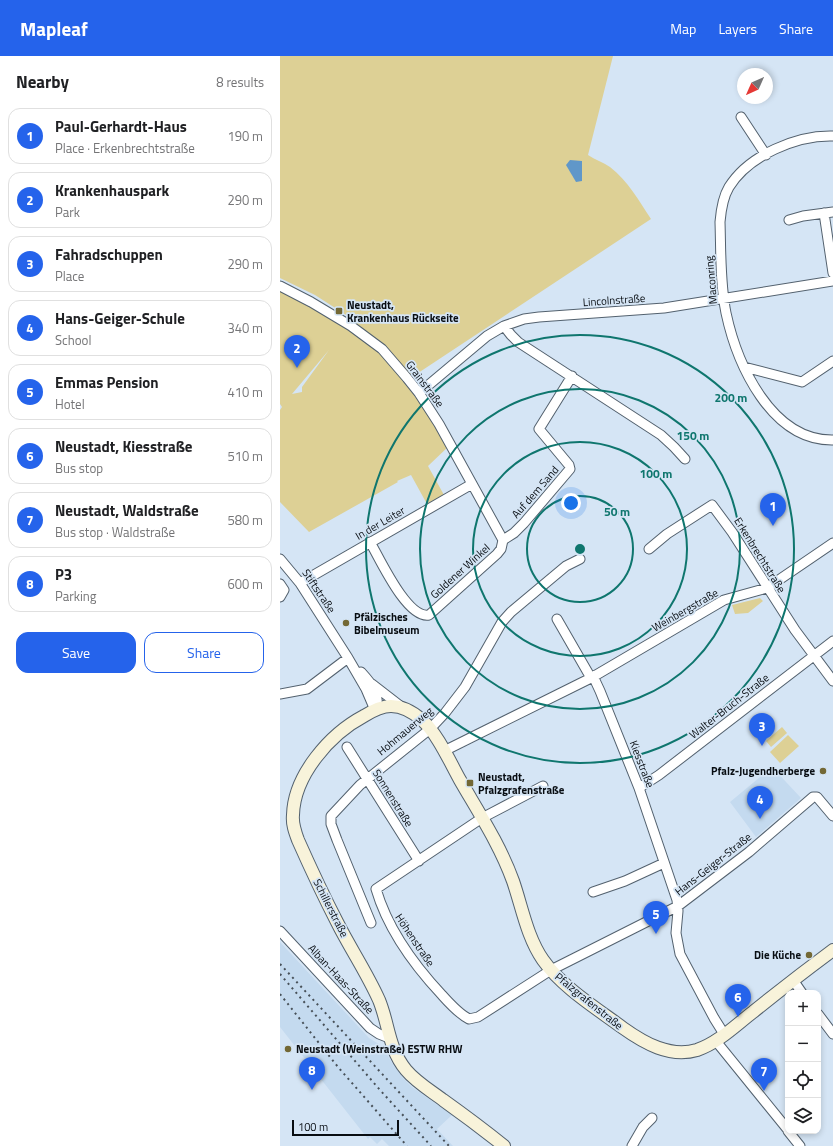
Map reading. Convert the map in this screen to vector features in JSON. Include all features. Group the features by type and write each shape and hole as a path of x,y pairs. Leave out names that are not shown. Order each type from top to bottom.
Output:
{"street":[{"path":"742,118 766,155"},
{"name":"Maconring","path":"833,136 804,138 775,150 754,162 738,176 728,188 723,204 720,222 724,299 734,340 744,367 768,405 782,421 800,433 822,439 833,440"},
{"path":"789,220 828,212 833,273"},
{"name":"Lincolnstraße","path":"419,393 487,336 504,326 524,320 539,317 664,308 833,281"},
{"name":"Grainstraße","path":"280,286 311,302 357,330 382,349 419,393 439,424 503,540"},
{"path":"504,326 518,342 661,435 685,459"},
{"path":"744,367 802,382 833,361"},
{"name":"Auf dem Sand","path":"503,540 514,533 524,523 570,469 569,465 540,430 572,376"},
{"name":"In der Leiter","path":"300,583 472,484"},
{"name":"Erkenbrechtstraße","path":"649,549 667,534 712,505 732,532 767,588 813,656 833,681"},
{"name":"Goldener Winkel","path":"370,542 403,599 413,609 424,616 429,615 498,554 503,540"},
{"name":"Weinbergstraße","path":"444,750 592,677 724,600 767,588 833,543"},
{"name":"Stiftstraße","path":"280,559 300,583 362,680 375,710"},
{"name":"Hohmauerweg","path":"371,923 330,820 335,811 366,779 430,729 445,713 465,687 497,628 507,616 566,566 580,559"},
{"path":"280,584 284,590 280,597"},
{"path":"557,619 592,677"},
{"name":"Walter-Bruch-Straße","path":"639,788 659,775 833,641"},
{"path":"280,694 311,687 348,658"},
{"name":"Stiftstraße","path":"348,658 370,682 406,710"},
{"name":"Kiesstraße","path":"592,677 600,691 652,822 678,906 676,933 680,954 714,1018 720,1037 785,1127"},
{"name":"Stiftstraße","path":"370,682 378,698 375,710"},
{"name":"Schillerstraße","path":"430,729 422,720 406,710 390,706 375,710 349,725 328,744 309,768 297,794 292,816 294,828 324,897 379,1001 395,1054 407,1072 422,1085 504,1146"},
{"name":"Pfalzgrafenstraße","path":"430,729 444,750 508,868 533,943 543,960 551,970 572,989 614,1022 642,1041 653,1047 674,1051 692,1051 702,1048 720,1037 833,950"},
{"name":"Sonnenstraße","path":"347,747 419,861"},
{"path":"482,818 543,786"},
{"name":"Hans-Geiger-Straße","path":"551,970 678,906 749,852 813,797 817,797 833,816"},
{"name":"Höhenstraße","path":"482,818 376,889 384,914 396,937 431,984 461,1014 469,1019 478,1017 551,970"},
{"path":"593,892 625,881 664,863"},
{"name":"Alban-Haas-Straße","path":"280,931 370,1028 389,1038"},
{"path":"793,980 800,990"},
{"path":"821,1018 833,1034"},
{"path":"632,1146 638,1135 652,1118"},
{"name":"Kiesstraße","path":"790,1134 800,1146"},
{"path":"638,1135 641,1140 641,1146"}],"shaded area":[{"path":"280,56 613,56 588,155 607,165 622,178 651,219 406,381 449,446 428,466 444,495 427,504 411,475 397,481 398,482 309,532 280,502 280,410 282,407 280,404 280,290 309,304 346,329 354,320 315,295 280,278","holes":["329,350 302,387 302,392 292,394"]},
{"path":"760,598 763,601 748,613 735,614 732,605"},
{"path":"782,727 787,733 771,747 766,741"},
{"path":"788,735 799,746 780,763 770,752"},
{"path":"772,767 801,798 756,837 730,802"},
{"path":"280,942 369,1038 382,1046 403,1078 412,1087 452,1115 437,1129 453,1146 389,1146 382,1139 377,1144 370,1137 368,1139 280,1027"}],"water":[{"path":"570,160 582,161 582,181 576,182 566,165"}],"railway":[{"path":"280,964 449,1146"},
{"path":"280,974 380,1090 431,1146"},
{"path":"280,994 338,1067 407,1146"}],"place":[{"name":"Neustadt, Krankenhaus Rückseite","path":"339,311"},
{"name":"Krankenhauspark","path":"297,368"},
{"name":"Paul-Gerhardt-Haus","path":"773,526"},
{"name":"Pfälzisches Bibelmuseum","path":"346,623"},
{"name":"Fahradschuppen","path":"762,746"},
{"name":"Pfalz-Jugendherberge","path":"823,771"},
{"name":"Neustadt, Pfalzgrafenstraße","path":"470,783"},
{"name":"Hans-Geiger-Schule","path":"760,819"},
{"name":"Emmas Pension","path":"656,934"},
{"name":"Die Küche","path":"809,955"},
{"name":"Neustadt, Kiesstraße","path":"738,1017"},
{"name":"Neustadt (Weinstraße) ESTW RHW","path":"288,1049"},
{"name":"P3","path":"312,1090"},
{"name":"Neustadt, Waldstraße","path":"764,1091"}]}
